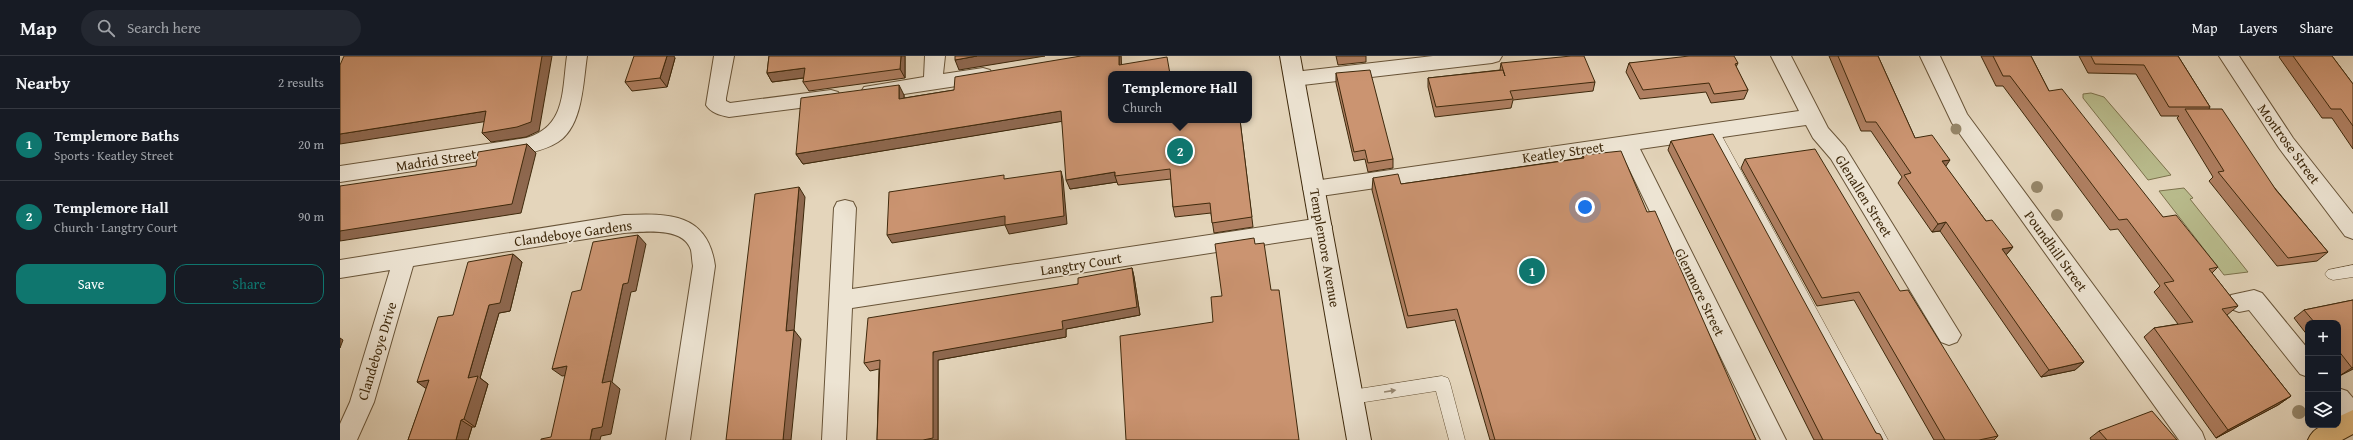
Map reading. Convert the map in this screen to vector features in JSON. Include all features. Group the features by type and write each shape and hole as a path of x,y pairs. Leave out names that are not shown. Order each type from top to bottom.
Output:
{"main road":[{"path":"2320,440 2353,421"}],"street":[{"name":"Madrid Street","path":"340,174 526,146 542,142 554,135 566,116 577,56"},
{"path":"724,56 716,105 729,110 933,83 1002,72"},
{"path":"933,83 936,56"},
{"name":"Templemore Avenue","path":"1290,56 1360,440"},
{"path":"1294,79 1492,56"},
{"name":"Glenallen Street","path":"1781,56 1820,133 1838,153 1949,335"},
{"name":"Poundhill Street","path":"1930,56 1959,118 2193,440"},
{"name":"Montrose Street","path":"2229,56 2286,143 2353,230"},
{"name":"Keatley Street","path":"1314,189 1811,116"},
{"name":"Glenmore Street","path":"1627,143 1774,440"},
{"path":"834,440 845,208"},
{"name":"Clandeboye Gardens","path":"340,269 624,224 661,223 687,231 700,244 704,266 678,440"},
{"name":"Langtry Court","path":"840,300 1321,227"},
{"name":"Clandeboye Drive","path":"345,440 362,402 404,260"},
{"path":"2239,302 2254,300 2305,363"},
{"path":"2341,402 2353,414"}],"lane":[{"path":"1712,131 1880,440"},
{"path":"2333,274 2353,271"},
{"path":"1352,397 1442,382 1457,440"}],"green space":[{"path":"2091,93 2104,97 2171,175 2148,180 2083,98 2083,94"},
{"path":"2184,188 2193,198 2190,199 2248,272 2224,275 2159,191"}],"building":[{"path":"344,56 542,56 531,122 517,127 482,133 486,111 340,134 340,65"},
{"path":"634,56 667,56 660,78 625,82"},
{"path":"769,56 901,56 900,69 803,82 805,68 767,73"},
{"path":"955,56 977,56 955,60"},
{"path":"1081,56 1119,56 1119,65 1167,57 1169,71 1108,71 1108,123 1240,123 1252,217 1212,223 1210,203 1173,207 1170,169 1115,176 1115,172 1066,180 1061,111 796,154 801,98 899,85 899,99 954,90 955,77"},
{"path":"1584,56 1595,82 1510,91 1513,99 1436,107 1428,78 1503,70 1505,76 1501,63"},
{"path":"1689,56 1734,56 1738,63 1735,64 1748,90 1714,94 1709,83 1643,90 1629,63"},
{"path":"1838,56 1878,56 1915,138 1932,135 1950,160 1942,161 1986,221 1992,220 2013,247 2002,249 2084,362 2049,370 1946,222 1938,224 1904,175 1911,173 1876,122 1866,122"},
{"path":"1993,56 2031,56 2049,91 2062,89 2163,217 2176,215 2218,267 2209,269 2238,306 2222,309 2291,396 2228,430 2154,328 2193,322 2164,283 2174,281 2127,219 2119,220 2010,76 2003,76"},
{"path":"2091,56 2178,56 2210,107 2169,107 2144,65 2095,64"},
{"path":"2293,56 2332,56 2353,84 2353,126 2341,109 2331,109"},
{"path":"1370,70 1393,159 1368,163 1365,150 1354,152 1336,73"},
{"path":"2185,109 2222,109 2276,190 2328,252 2288,258 2218,172 2224,171"},
{"path":"1713,134 1876,433 1880,434 1883,440 1823,440 1671,141"},
{"path":"527,144 512,204 340,231 340,186 476,166 478,152"},
{"path":"1815,149 1900,291 1908,290 1998,436 1979,440 1945,440 1859,292 1822,298 1745,159"},
{"path":"1621,151 1647,212 1655,211 1756,440 1495,440 1457,309 1408,316 1373,178 1398,174 1401,184 1584,158 1583,155"},
{"path":"1061,171 1064,216 1005,225 1005,216 887,235 889,192 1004,175 1004,179"},
{"path":"799,187 786,331 794,330 783,440 726,440 755,194"},
{"path":"638,235 628,283 623,284 602,383 611,381 602,427 592,429 590,440 541,440 551,437 567,366 552,369 572,292 581,290 593,242"},
{"path":"1254,238 1255,244 1264,243 1271,290 1279,290 1299,440 1126,440 1120,336 1213,322 1211,297 1222,296 1215,244"},
{"path":"513,254 500,303 489,305 468,378 478,376 464,419 461,420 456,440 408,440 429,380 417,382 438,317 453,315 468,262"},
{"path":"1132,268 1137,307 1062,321 1063,329 933,352 933,438 923,440 877,440 880,360 864,363 868,318 1078,284 1078,278"},
{"path":"2353,300 2352,368 2341,354 2341,320 2312,320 2304,310"},
{"path":"2152,411 2177,440 2107,440 2099,431"}],"place":[{"name":"Templemore Hall","path":"1180,151"},
{"name":"Templemore Baths","path":"1532,271"}]}
